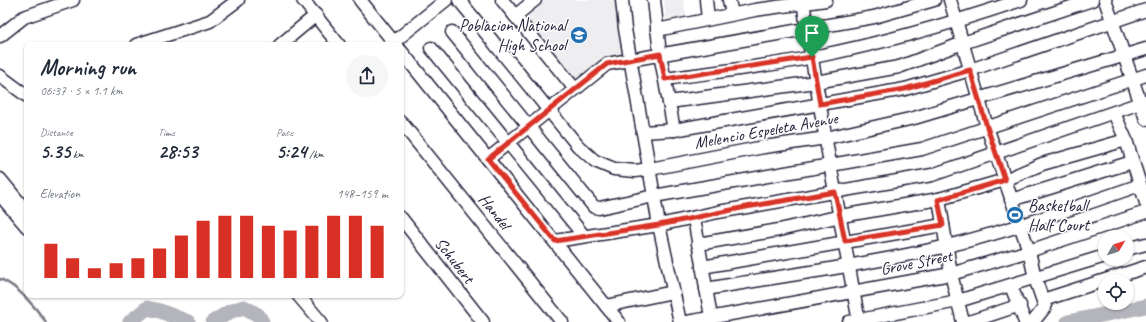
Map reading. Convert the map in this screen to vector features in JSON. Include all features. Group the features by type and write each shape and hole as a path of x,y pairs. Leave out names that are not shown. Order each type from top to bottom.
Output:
{"street":[{"path":"0,36 24,17 73,0"},
{"path":"145,42 210,21 238,0"},
{"path":"303,0 337,42"},
{"path":"399,42 446,0"},
{"name":"Melencio Espeleta Avenue","path":"458,0 578,146 595,160 614,169 635,171 650,170 764,147 826,138 914,118 1125,56 1146,48"},
{"path":"502,0 575,89"},
{"path":"515,16 536,0"},
{"path":"622,0 625,29 659,225 680,322"},
{"path":"654,0 660,54 674,130"},
{"path":"706,0 708,19"},
{"path":"730,0 732,14"},
{"path":"657,30 732,14 754,5 826,0"},
{"path":"488,159 528,125 607,64 874,18 934,0"},
{"path":"950,0 978,100 1029,251 1035,278 1043,300 1045,309 1032,322"},
{"path":"665,79 812,57 886,41 957,22 1021,0"},
{"path":"669,102 816,82 899,67 963,43 1092,0"},
{"path":"1105,0 1133,79 1143,101 1146,119"},
{"path":"364,1 392,42"},
{"path":"804,2 807,30 830,164 854,291 856,321 887,318 958,301 1098,258"},
{"path":"643,132 674,130 905,89 970,70 1112,20 1146,10"},
{"path":"284,42 316,15"},
{"path":"452,32 594,207 599,208 654,196 922,149 1146,75"},
{"path":"431,48 584,236"},
{"path":"404,57 555,241 619,322"},
{"path":"0,76 24,94"},
{"path":"555,241 659,225 932,175 1114,113 1143,101"},
{"path":"1114,113 1126,140 1146,203"},
{"name":"Handel","path":"404,126 562,322"},
{"path":"698,244 779,230 841,216 938,200 1005,180 1042,164 1126,140"},
{"path":"1011,200 1132,162"},
{"path":"0,179 24,208"},
{"path":"706,289 849,265 947,246 1020,226 1140,185"},
{"path":"0,195 24,223"},
{"path":"938,200 951,274 963,322"},
{"name":"Grove Street","path":"687,322 951,274 1029,251 1146,212"},
{"path":"694,218 711,317"},
{"name":"Schubert","path":"404,222 483,322"},
{"path":"702,267 943,225"},
{"path":"1134,247 1146,244"},
{"path":"1043,300 1146,267"},
{"path":"1011,286 1020,305 1025,322"},
{"path":"606,306 673,292"},
{"path":"301,298 322,322"},
{"path":"969,322 1020,305"}],"shaded area":[{"name":"Poblacion National High School","path":"539,0 615,0 625,54 603,60 573,82 520,16"},
{"path":"664,0 683,0 687,18 666,21"}],"waterway":[{"path":"0,279 13,286 24,297"},
{"path":"26,298 46,322"},
{"path":"1068,322 1146,306"},
{"path":"213,322 231,311 244,307 258,315 262,322"},
{"path":"130,322 147,308 160,311 188,322"}],"place":[{"name":"Poblacion National High School","path":"579,35"},
{"name":"Basketball Half Court","path":"1015,215"}],"route":[{"path":"660,54 665,79 812,57 820,104 905,89 970,70 1005,180 938,200 943,225 845,241 835,192 718,212 659,225 555,241 488,159 507,142 603,67 613,62 660,54"}]}
